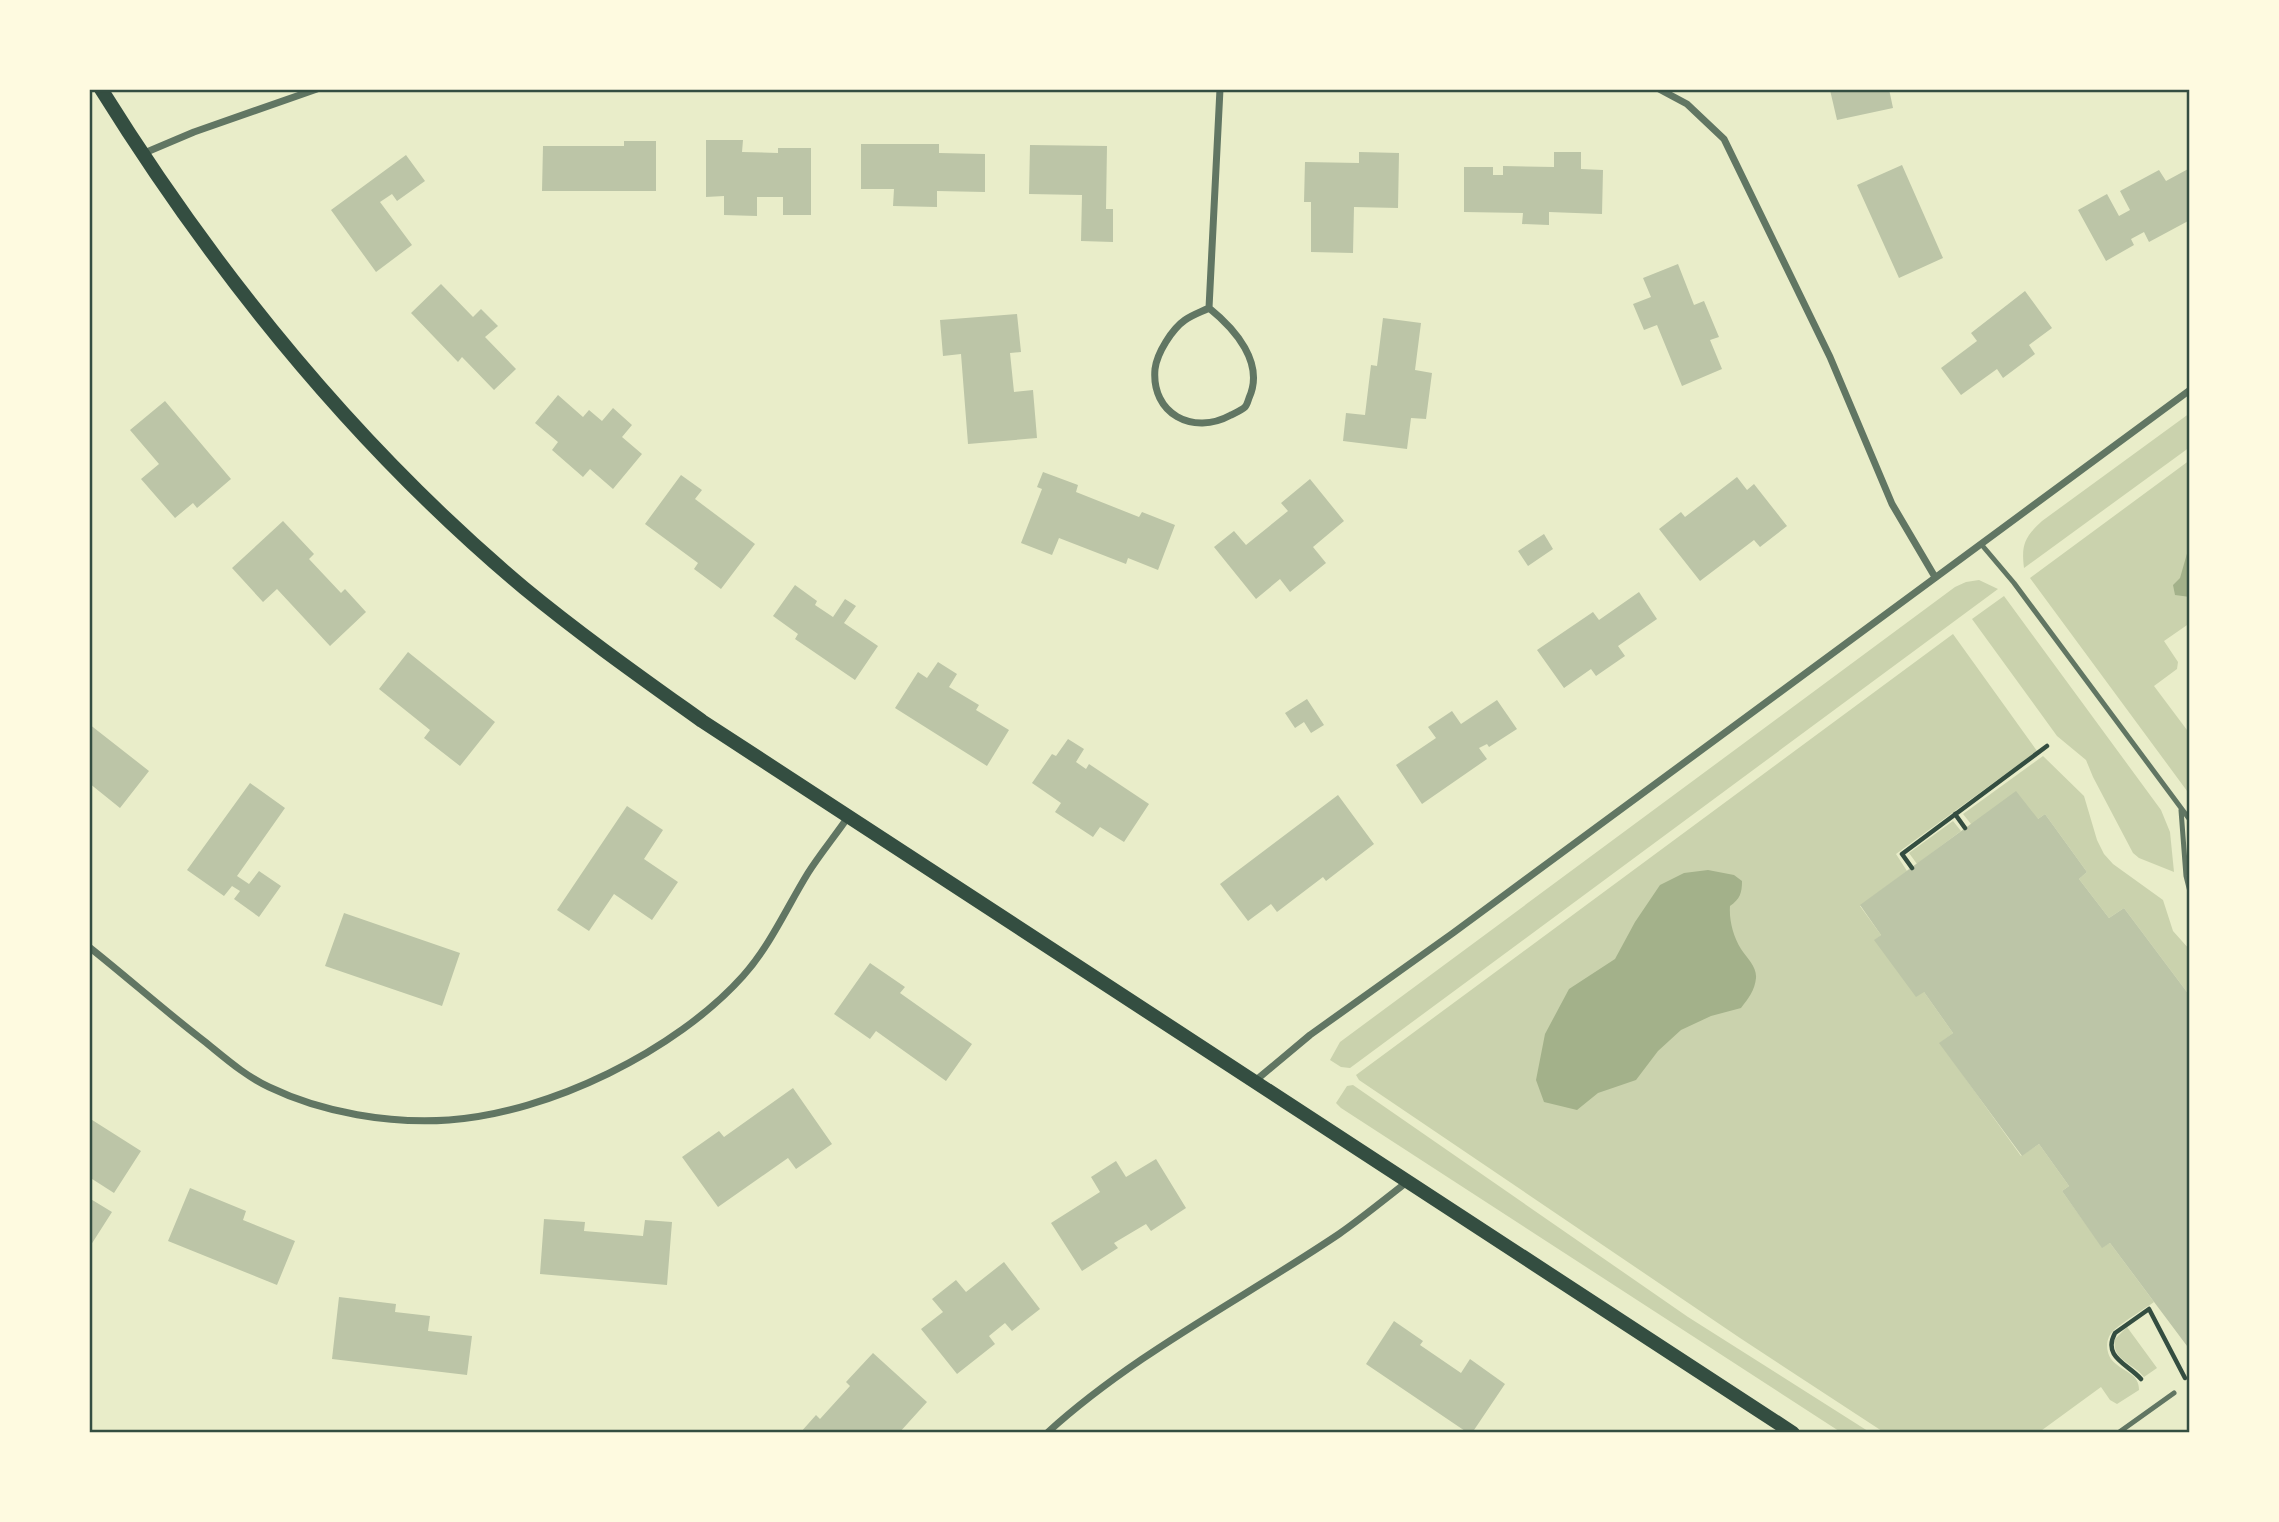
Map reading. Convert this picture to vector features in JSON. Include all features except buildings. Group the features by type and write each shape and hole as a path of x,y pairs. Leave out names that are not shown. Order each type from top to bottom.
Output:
{"main road":[{"path":"101,89 201,240 289,353 362,433 440,512 524,588 702,722 1793,1433"}],"street":[{"path":"142,154 194,132 317,89"},
{"path":"1209,308 1220,89"},
{"path":"1659,89 1687,104 1724,139 1830,357 1892,504 1935,577"},
{"path":"1209,308 1233,330 1254,366 1254,387 1245,407 1222,420 1199,423 1177,418 1164,405 1156,387 1155,367 1163,346 1184,320 1209,308"},
{"path":"1255,1082 1310,1035 1464,925 2190,390"},
{"path":"89,947 213,1048 268,1087 350,1113 415,1121 452,1120 517,1108 572,1089 634,1061 692,1023 745,975 848,817"},
{"path":"1047,1433 1102,1387 1156,1348 1340,1233 1408,1182"}],"lane":[{"path":"1981,544 2014,583 2190,820"},
{"path":"2180,807 2186,876 2190,892"},
{"path":"2118,1433 2174,1393"}],"path":[{"path":"1912,868 1902,854 2047,746"},
{"path":"1955,814 1965,828"},
{"path":"2141,1379 2113,1356 2110,1347 2115,1334 2149,1309 2190,1387"}],"shaded area":[{"path":"2190,413 2190,447 2024,568 2025,541 2042,521"},
{"path":"2190,460 2190,623 2164,641 2178,662 2177,669 2154,686 2190,734 2190,795 2030,578"},
{"path":"2188,550 2190,597 2175,595 2173,585 2180,578"},
{"path":"1979,580 1998,589 1350,1068 1341,1067 1330,1060 1340,1042 1955,587"},
{"path":"2004,596 2161,810 2170,832 2174,872 2133,853 2086,760 2057,736 1972,619"},
{"path":"1953,634 2037,751 1896,854 1907,871 1860,906 1881,935 1875,940 1924,992 1953,1033 1940,1043 2021,1156 2039,1144 2069,1186 2062,1191 2102,1247 2110,1243 2154,1302 2114,1330 2107,1343 2112,1361 2137,1380 2139,1390 2117,1404 2110,1400 2101,1387 2038,1433 1885,1433 1740,1338 1359,1080 1356,1075"},
{"path":"2043,756 2084,796 2104,854 2113,864 2163,900 2173,931 2190,950 2190,996 2124,908 2109,918 2079,879 2087,872 2045,814 2038,819 1971,824 1963,814"},
{"path":"1953,821 1961,831 1917,864 1909,853"},
{"path":"1708,870 1734,875 1742,881 1740,895 1730,906 1730,911 1736,939 1756,974 1751,994 1741,1008 1711,1016 1681,1030 1658,1051 1636,1080 1598,1093 1577,1110 1544,1102 1536,1080 1545,1034 1569,989 1615,959 1635,922 1660,885 1684,873"},
{"path":"1353,1085 1688,1317 1871,1433 1842,1433 1341,1108 1336,1103 1347,1086"},
{"path":"2127,1327 2157,1368 2144,1377 2116,1352 2115,1339"}]}
